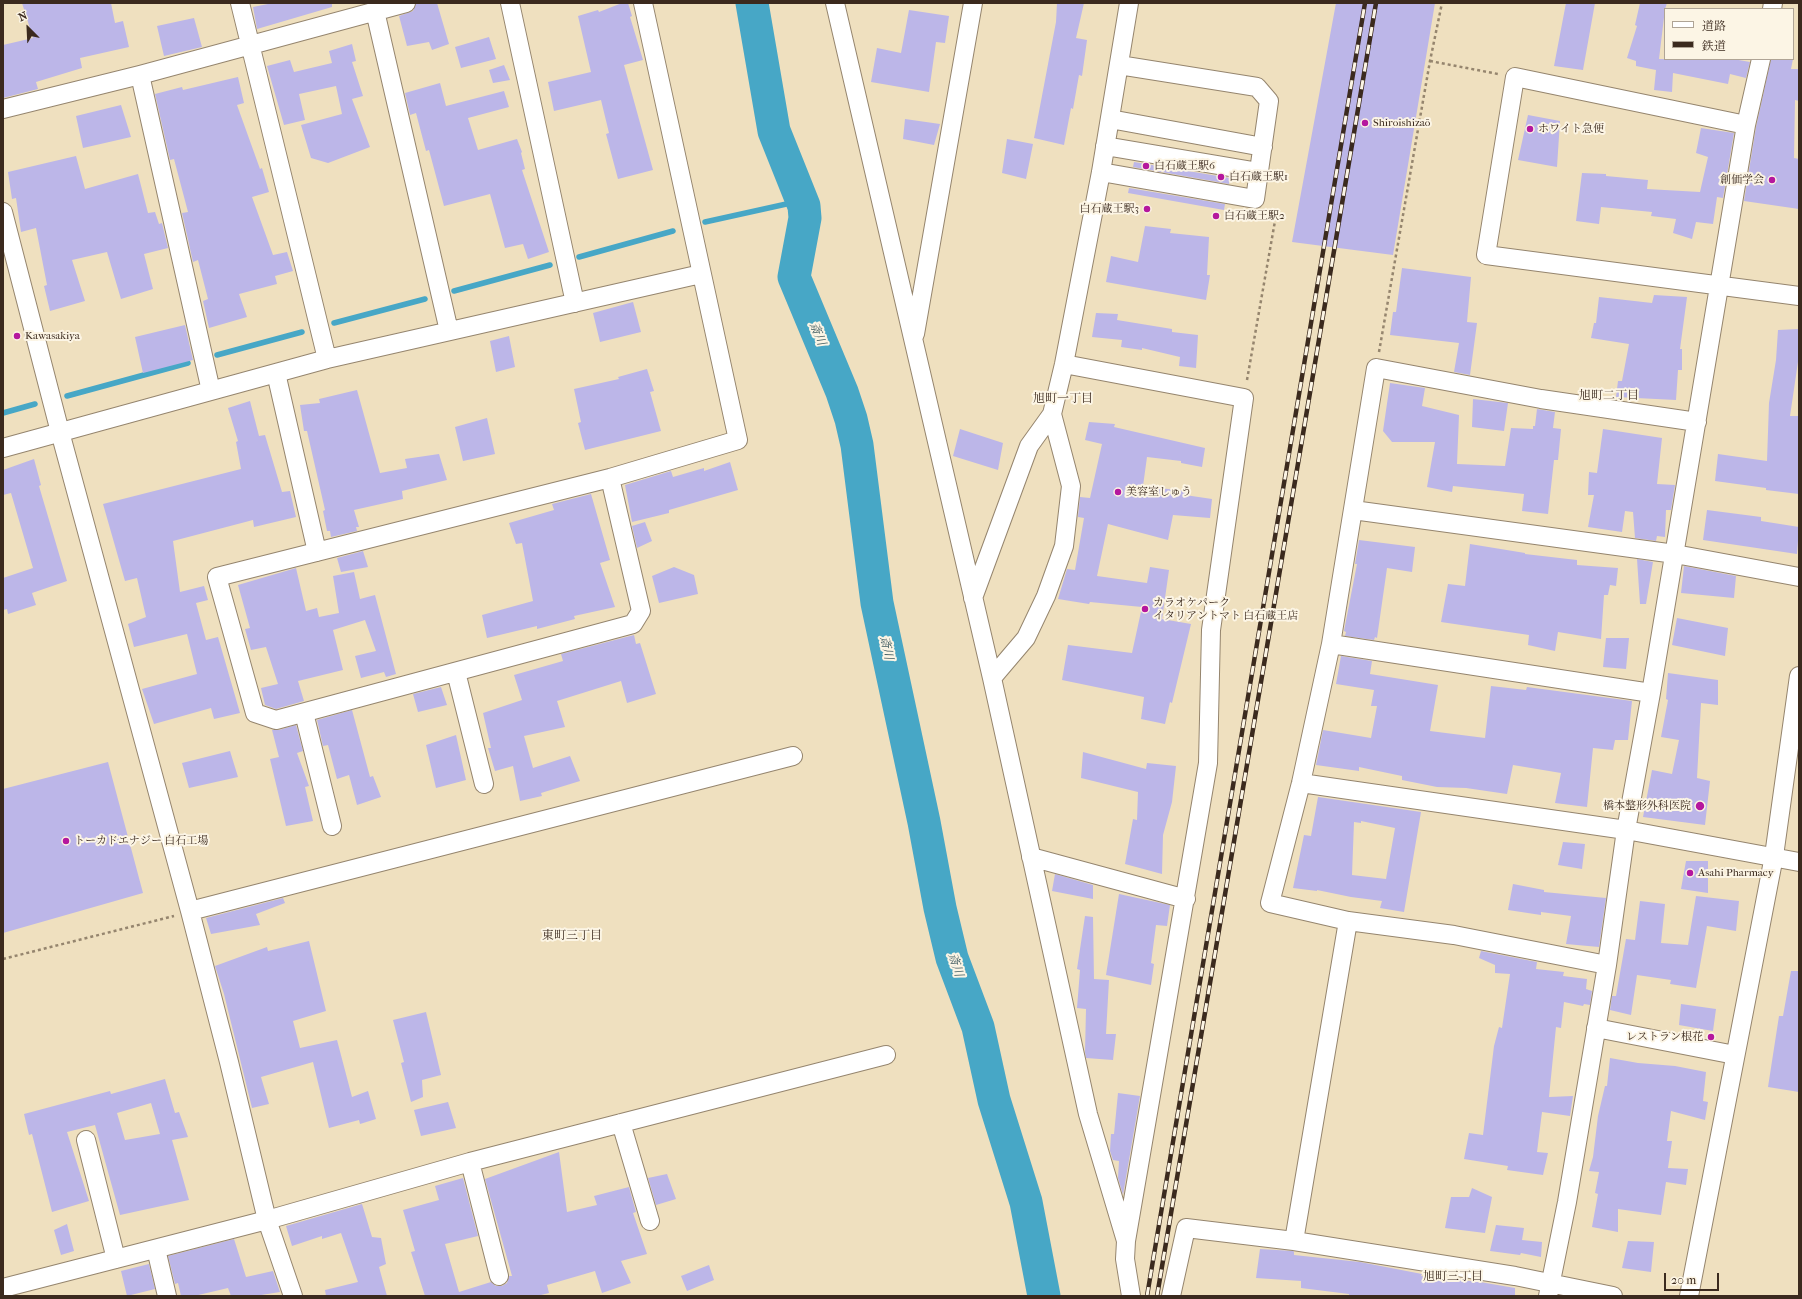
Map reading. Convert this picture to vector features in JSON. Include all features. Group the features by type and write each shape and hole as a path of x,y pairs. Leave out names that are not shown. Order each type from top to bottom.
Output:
{"street":[{"path":"240,3 327,359"},
{"path":"3,109 140,75 406,3"},
{"path":"510,3 575,303"},
{"path":"610,478 641,612 633,624 276,720 256,713 217,578 610,478 738,440 701,274 644,3"},
{"path":"835,3 992,678 1088,1114 1126,1241"},
{"path":"914,340 973,3"},
{"path":"973,598 1029,446 1052,414 1064,364 1101,172 1129,3"},
{"path":"375,11 449,332"},
{"path":"1549,1290 1567,1202 1607,965 1626,830 1675,554 1746,125 1761,60"},
{"path":"1101,172 1255,199 1270,101 1256,87 1119,65"},
{"path":"140,75 211,391"},
{"path":"1746,125 1515,77 1486,255 1720,287 1799,296"},
{"path":"1110,119 1263,147"},
{"path":"1105,146 1259,172"},
{"path":"3,212 60,432 190,912 229,1062 267,1220 293,1296"},
{"path":"3,448 327,359 701,274"},
{"path":"1064,364 1244,398 1211,630 1208,763 1186,899 1126,1241 1125,1259 1132,1296"},
{"path":"1607,965 1454,935 1348,921 1270,903 1301,783 1331,644 1376,368 1540,399 1697,422"},
{"path":"276,373 317,552"},
{"path":"992,678 1026,638 1046,596 1064,546 1072,486 1052,414"},
{"path":"1353,510 1675,554 1799,578"},
{"path":"1331,644 1651,693"},
{"path":"456,672 484,784"},
{"path":"1689,1296 1774,856 1799,676"},
{"path":"304,713 332,826"},
{"path":"190,912 793,756"},
{"path":"1301,783 1626,830 1774,856 1799,862"},
{"path":"1031,857 1186,899"},
{"path":"1294,1241 1348,921"},
{"path":"1596,1028 1735,1055"},
{"path":"3,1288 267,1220 470,1162 886,1055"},
{"path":"621,1123 650,1221"},
{"path":"86,1140 116,1259"},
{"path":"470,1162 499,1276"},
{"path":"1171,1296 1186,1228 1294,1241 1514,1276 1549,1290 1613,1296"},
{"path":"156,1249 167,1296"}],"path":[{"path":"1376,368 1430,61 1442,3"},
{"path":"1430,61 1515,77"},
{"path":"1244,398 1275,221"},
{"path":"3,959 190,912"}],"building":[{"path":"22,3 111,3 115,23 123,21 129,47 80,58 82,68 36,82 38,89 3,98 3,45 33,38"},
{"path":"273,3 332,3 332,7 257,29 253,7"},
{"path":"416,3 437,3 449,44 432,50 429,42 407,46 399,16 413,11"},
{"path":"622,3 628,3 632,16 630,17 643,60 624,65 653,170 618,179 606,134 609,133 601,100 554,111 548,82 591,72 578,16 598,10 599,12"},
{"path":"1057,3 1084,3 1076,38 1087,40 1082,76 1079,75 1073,109 1071,108 1064,145 1034,138 1056,22"},
{"name":"Shiroishizaō","path":"1336,3 1435,3 1393,255 1292,242"},
{"path":"1566,3 1595,3 1583,70 1554,66"},
{"path":"1640,3 1667,3 1664,8 1659,59 1739,60 1750,62 1746,78 1730,74 1728,84 1673,73 1672,92 1654,90 1656,70 1636,66 1636,61 1627,58 1637,26 1635,25"},
{"path":"909,10 949,16 945,43 936,42 929,92 871,82 877,48 901,53"},
{"path":"194,18 202,47 164,56 157,26"},
{"path":"489,37 496,59 461,68 455,47"},
{"path":"352,44 356,61 352,62 363,96 352,99 370,147 328,163 311,158 301,125 342,114 336,86 299,94 305,120 284,125 267,66 290,60 294,72 332,63 329,51"},
{"path":"1771,60 1793,60 1791,69 1799,69 1799,101 1795,100 1794,158 1799,159 1799,209 1744,201 1756,127"},
{"path":"504,65 510,80 493,83 489,70"},
{"path":"238,77 244,103 237,105 260,169 262,168 269,192 252,197 273,255 287,252 293,271 275,276 277,284 239,294 247,317 209,328 203,301 208,299 198,260 193,262 182,213 188,212 174,159 170,160 155,94 182,87 183,90"},
{"path":"440,83 446,106 504,91 509,107 468,118 478,150 517,139 522,152 525,169 522,170 549,252 528,259 523,244 505,248 490,194 444,206 429,150 426,151 416,113 410,115 405,93"},
{"path":"121,105 131,137 83,148 76,116"},
{"path":"1528,115 1560,121 1557,167 1518,160"},
{"path":"905,119 940,124 934,145 903,139"},
{"path":"1701,128 1734,133 1723,198 1717,197 1713,224 1696,222 1692,239 1673,233 1676,219 1651,216 1652,212 1601,207 1599,224 1576,221 1582,173 1606,174 1606,176 1648,180 1647,189 1700,192 1708,157 1696,153"},
{"path":"1007,139 1033,144 1026,179 1002,173"},
{"path":"76,156 85,189 138,174 148,213 155,212 159,224 162,223 168,248 144,254 153,289 121,299 107,252 72,260 85,301 50,311 44,286 47,285 36,228 21,232 16,198 12,199 8,172"},
{"path":"1134,162 1230,178 1229,184 1133,167"},
{"path":"1129,188 1225,204 1224,210 1128,193"},
{"path":"1145,226 1171,229 1170,233 1209,237 1207,275 1210,275 1206,300 1106,282 1111,256 1138,262"},
{"path":"1402,268 1471,277 1467,322 1477,323 1470,375 1454,372 1459,343 1390,335 1393,312 1396,312"},
{"path":"1654,295 1687,297 1680,349 1682,349 1682,370 1678,370 1676,400 1616,397 1618,381 1622,381 1629,344 1591,338 1594,323 1596,323 1599,297 1652,303"},
{"path":"633,302 641,332 600,342 593,313"},
{"path":"1096,313 1118,314 1117,320 1172,329 1172,332 1198,335 1196,368 1179,366 1180,357 1142,348 1142,350 1121,347 1122,340 1092,337"},
{"path":"185,325 193,360 143,373 135,337"},
{"path":"1799,329 1799,355 1790,416 1799,416 1799,494 1715,481 1718,454 1767,461 1769,403 1776,360 1778,330"},
{"path":"509,336 515,367 496,372 490,341"},
{"path":"647,369 654,391 650,392 661,431 585,450 578,423 581,422 574,389 619,379 618,377"},
{"path":"1390,383 1425,388 1422,406 1459,415 1457,464 1505,466 1511,428 1533,429 1533,426 1535,426 1537,409 1555,412 1553,428 1561,429 1558,460 1554,460 1548,514 1522,511 1524,494 1453,486 1452,492 1427,487 1435,442 1392,442 1383,431"},
{"path":"357,390 380,473 407,468 405,459 439,454 447,480 402,491 403,499 354,510 359,527 356,527 357,531 331,537 330,531 327,531 323,511 325,510 307,431 304,431 300,405 320,403 319,399"},
{"path":"1473,399 1508,403 1504,431 1472,427"},
{"path":"250,401 259,436 265,435 282,492 290,491 296,517 254,527 253,520 173,541 180,592 204,586 208,600 196,603 206,640 218,637 240,713 214,719 211,708 154,724 142,689 197,674 187,634 134,647 128,624 146,617 137,578 125,581 103,504 241,469 236,442 238,441 228,408"},
{"path":"487,418 495,454 463,461 455,427"},
{"path":"1089,422 1115,424 1114,427 1205,448 1202,467 1181,463 1181,461 1147,457 1143,486 1185,491 1185,495 1212,499 1210,518 1173,515 1168,540 1108,524 1097,576 1147,583 1150,567 1169,570 1162,619 1191,624 1172,703 1170,702 1165,724 1141,719 1144,697 1062,680 1068,645 1132,653 1142,607 1090,602 1089,604 1058,599 1067,569 1075,570 1084,518 1078,517 1080,497 1090,498 1102,444 1085,440"},
{"path":"960,429 1003,443 998,470 953,456"},
{"path":"1603,429 1662,438 1657,484 1675,485 1671,510 1666,510 1665,537 1657,536 1656,541 1635,538 1633,512 1625,511 1622,532 1588,527 1594,495 1588,495 1589,472 1597,473"},
{"path":"34,459 41,485 39,486 67,581 32,593 36,605 8,614 7,609 3,610 3,578 33,568 11,493 3,495 3,470"},
{"path":"730,462 738,490 669,510 669,513 632,522 625,485 671,471 673,477 704,468 704,471"},
{"path":"591,494 610,560 600,563 615,607 574,616 575,619 537,629 537,626 487,638 482,615 533,601 522,543 516,544 509,523 554,510 552,504"},
{"path":"1707,510 1761,517 1761,521 1799,527 1797,554 1703,540"},
{"path":"645,522 652,541 637,548 632,526"},
{"path":"1359,540 1415,547 1412,572 1387,568 1377,638 1375,637 1374,640 1345,636 1346,632 1344,631 1357,564 1355,564"},
{"path":"1470,544 1525,554 1577,560 1577,565 1618,568 1616,586 1610,585 1608,595 1604,595 1601,639 1558,632 1555,651 1528,645 1529,635 1441,622 1448,584 1465,586"},
{"path":"363,551 368,567 341,572 337,558"},
{"path":"1637,559 1653,562 1646,604 1640,604"},
{"path":"1684,566 1736,576 1734,598 1681,593"},
{"path":"674,567 694,575 698,594 659,603 652,576"},
{"path":"296,568 306,611 317,608 319,617 339,613 333,576 354,572 360,599 375,595 396,674 386,677 384,672 361,678 355,656 376,651 365,620 333,630 343,670 298,681 304,701 276,709 265,705 261,688 278,684 266,647 251,650 245,629 250,628 238,585"},
{"path":"1677,618 1728,628 1725,656 1672,645"},
{"path":"634,635 636,644 640,643 656,694 627,703 621,681 557,701 565,727 524,736 533,768 570,756 580,781 541,793 542,796 520,801 513,766 495,771 488,748 491,748 483,713 522,700 514,675 563,661 561,654"},
{"path":"1606,638 1629,638 1626,669 1603,667"},
{"path":"1341,656 1372,661 1370,674 1438,685 1430,731 1485,738 1491,686 1526,690 1527,687 1632,701 1628,740 1615,740 1613,750 1593,748 1587,807 1555,803 1561,773 1513,765 1507,794 1466,788 1437,787 1402,780 1402,776 1359,767 1359,771 1316,765 1323,730 1371,738 1377,706 1371,706 1374,690 1336,684"},
{"path":"1668,673 1718,680 1718,705 1701,703 1697,778 1710,781 1705,825 1643,817 1652,770 1672,774 1679,740 1661,737 1668,700 1666,699"},
{"path":"441,687 447,705 418,712 413,694"},
{"path":"352,710 370,777 373,776 381,797 357,805 349,775 337,779 328,745 323,746 317,720"},
{"path":"296,725 303,751 297,753 309,786 305,787 313,821 286,826 270,759 279,757 272,730 279,730"},
{"path":"456,735 466,780 436,788 426,745"},
{"path":"230,751 238,777 189,788 182,763"},
{"path":"1083,752 1146,769 1147,763 1176,766 1172,802 1163,835 1162,874 1125,864 1133,819 1137,820 1138,792 1081,778"},
{"name":"トーカドエナジー 白石工場","path":"108,762 143,893 3,933 3,789"},
{"path":"1318,797 1421,812 1404,912 1380,908 1382,901 1351,897 1317,890 1293,888 1304,835 1311,836","holes":["1361,821 1395,828 1386,879 1352,875 1354,822 1361,823"]},
{"path":"1563,842 1585,844 1582,869 1558,865"},
{"path":"1686,861 1708,861 1708,893 1681,889"},
{"path":"1055,874 1093,885 1093,899 1052,891"},
{"path":"1513,884 1544,890 1544,892 1606,898 1599,947 1566,944 1571,916 1541,912 1541,915 1508,910"},
{"path":"1119,894 1170,905 1167,926 1156,925 1151,963 1154,964 1151,985 1106,975"},
{"path":"1696,896 1739,901 1736,931 1707,926 1696,988 1670,984 1671,980 1637,975 1631,1015 1610,1010 1612,996 1616,996 1626,939 1635,940 1640,901 1665,904 1661,943 1688,945"},
{"path":"283,898 285,903 256,914 260,925 211,934 206,918"},
{"path":"1085,916 1093,917 1094,979 1109,980 1106,1034 1116,1034 1113,1060 1086,1058 1086,1009 1077,1008 1080,970 1077,969"},
{"path":"309,941 326,1011 293,1021 300,1048 337,1040 352,1097 368,1091 376,1119 360,1124 359,1120 329,1128 313,1062 261,1077 269,1104 252,1108 224,994 215,966 267,947 268,951"},
{"path":"1481,951 1537,962 1536,969 1564,972 1563,976 1587,979 1586,989 1592,991 1590,1005 1584,1004 1583,1006 1564,1002 1561,1028 1556,1027 1549,1097 1573,1096 1570,1116 1542,1112 1537,1152 1548,1153 1543,1175 1507,1170 1508,1166 1464,1159 1469,1133 1483,1135 1494,1046 1499,1027 1502,1028 1510,974 1495,973 1495,965 1479,958"},
{"path":"1791,971 1799,971 1799,1092 1768,1087 1779,1016 1783,1016"},
{"path":"1681,1004 1716,1009 1713,1031 1679,1025"},
{"path":"426,1012 441,1075 422,1080 423,1097 411,1102 401,1063 404,1062 393,1020"},
{"path":"1610,1058 1638,1063 1675,1066 1706,1072 1703,1101 1708,1102 1705,1120 1671,1111 1667,1141 1672,1141 1668,1168 1688,1169 1686,1185 1666,1182 1661,1215 1618,1209 1618,1232 1592,1227 1598,1194 1595,1193 1599,1172 1589,1171 1593,1157 1598,1116 1605,1086 1607,1086"},
{"path":"165,1079 175,1113 179,1112 188,1137 172,1140 189,1200 120,1215 95,1125 67,1132 89,1201 52,1212 32,1134 29,1135 24,1114 110,1091 111,1094","holes":["151,1103 160,1134 125,1140 117,1113"]},
{"path":"1118,1093 1140,1096 1123,1195 1118,1178 1119,1161 1113,1160 1110,1151 1111,1134 1114,1134"},
{"path":"448,1102 456,1128 421,1136 414,1110"},
{"path":"559,1152 567,1212 597,1205 594,1196 629,1187 636,1212 633,1213 647,1254 621,1261 631,1283 602,1293 595,1271 547,1285 549,1293 537,1296 425,1296 411,1252 415,1251 403,1210 439,1200 435,1186 463,1178 478,1236 445,1244 459,1292 491,1282 496,1286 502,1286 507,1283 509,1276 512,1276 485,1179"},
{"path":"667,1174 676,1199 656,1205 648,1178"},
{"path":"1472,1188 1492,1197 1485,1233 1445,1228 1451,1197 1469,1197"},
{"path":"362,1204 372,1237 381,1238 386,1264 379,1267 387,1296 326,1296 325,1290 358,1282 341,1233 322,1239 322,1236 292,1246 286,1226"},
{"path":"67,1224 74,1251 61,1255 54,1230"},
{"path":"1496,1225 1524,1228 1522,1240 1542,1242 1541,1257 1521,1253 1520,1255 1490,1251"},
{"path":"234,1239 246,1277 273,1271 280,1292 255,1296 231,1296 228,1288 194,1296 181,1296 178,1283 175,1284 168,1256"},
{"path":"1628,1241 1654,1242 1651,1272 1622,1268"},
{"path":"1260,1249 1293,1251 1294,1255 1360,1262 1422,1274 1421,1276 1480,1282 1515,1288 1515,1296 1349,1296 1349,1294 1301,1288 1301,1281 1256,1278"},
{"path":"149,1264 155,1289 127,1296 121,1271"},
{"path":"709,1265 714,1280 687,1291 681,1276"}],"waterway":[{"name":"斎川","path":"752,3 774,131 804,206 805,218 794,277 842,392 851,419 857,445 877,603 924,822 940,908 952,958 978,1027 994,1100 1026,1202 1044,1296"},
{"path":"705,222 791,203 802,198"},
{"path":"579,257 673,231"},
{"path":"454,291 550,265"},
{"path":"334,323 425,299"},
{"path":"217,355 302,332"},
{"path":"67,396 188,363"},
{"path":"3,413 35,404"}],"railway":[{"path":"1147,1296 1365,3"},
{"path":"1157,1296 1376,3"}],"place":[{"name":"Shiroishizaō","path":"1365,123"},
{"name":"ホワイト急便","path":"1530,129"},
{"name":"白石蔵王駅6","path":"1146,166"},
{"name":"白石蔵王駅1","path":"1221,177"},
{"name":"創価学会","path":"1772,180"},
{"name":"白石蔵王駅3","path":"1147,209"},
{"name":"白石蔵王駅2","path":"1216,216"},
{"name":"Kawasakiya","path":"17,336"},
{"name":"美容室しゅう","path":"1118,492"},
{"name":"カラオケパーク イタリアントマト 白石蔵王店","path":"1145,609"},
{"name":"橋本整形外科医院","path":"1700,806"},
{"name":"トーカドエナジー 白石工場","path":"66,841"},
{"name":"Asahi Pharmacy","path":"1690,873"},
{"name":"レストラン根花","path":"1711,1037"}],"district":[{"name":"旭町二丁目","path":"1609,396"},
{"name":"旭町一丁目","path":"1063,399"},
{"name":"東町三丁目","path":"572,936"},
{"name":"旭町三丁目","path":"1453,1277"}]}
